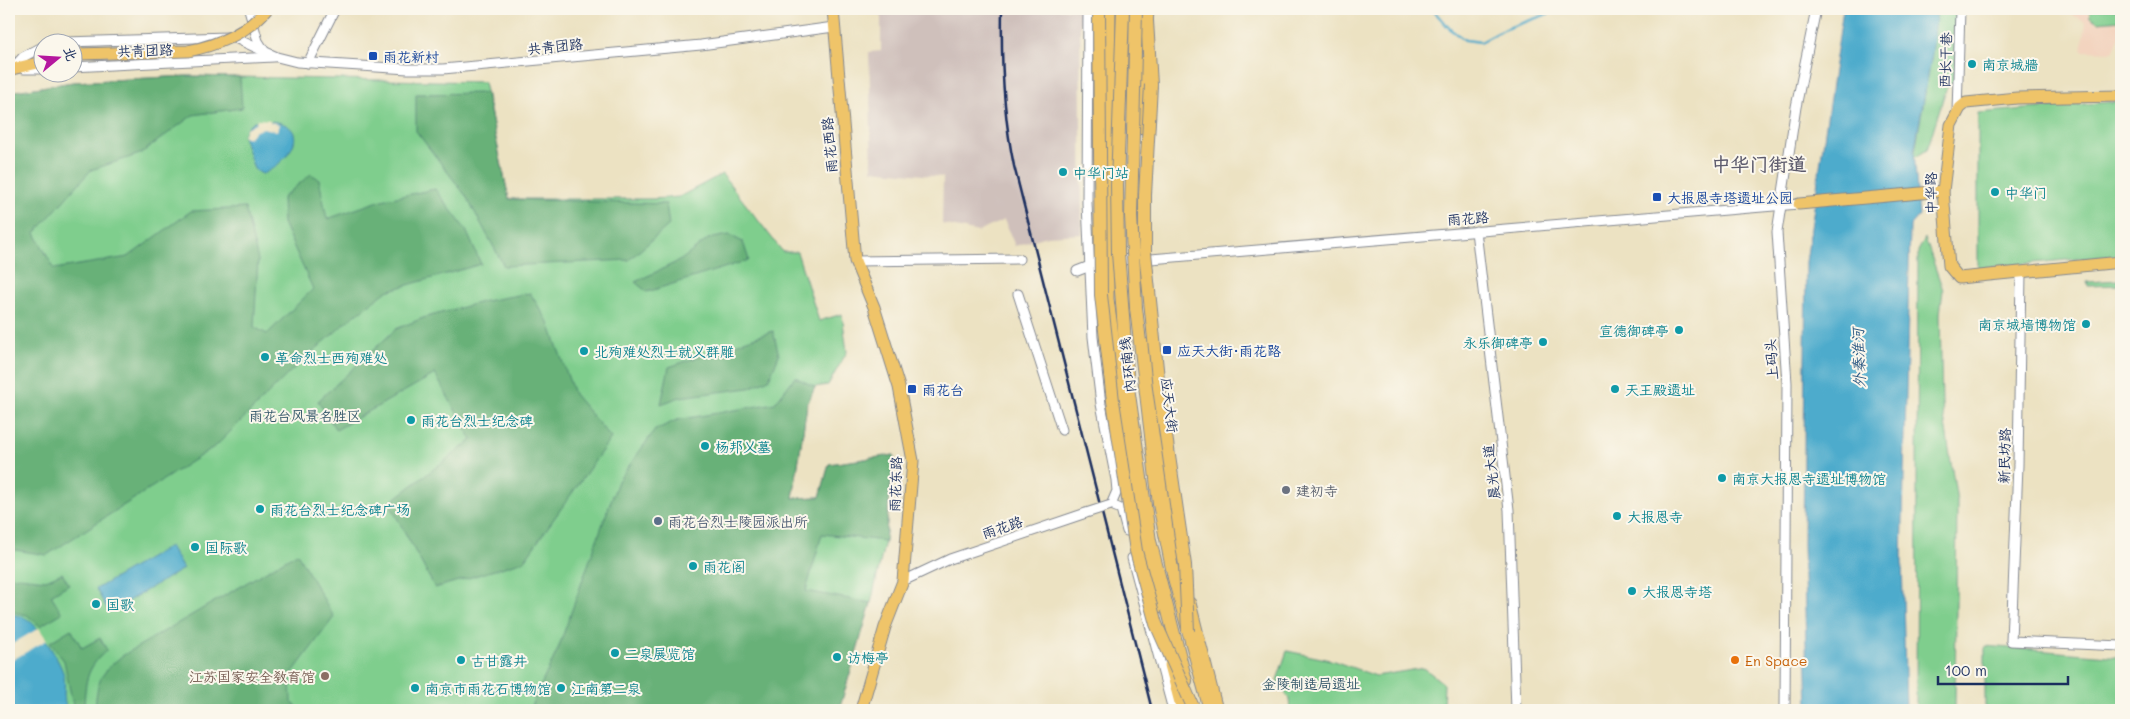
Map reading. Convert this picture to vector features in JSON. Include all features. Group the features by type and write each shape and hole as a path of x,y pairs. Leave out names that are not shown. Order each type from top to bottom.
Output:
{"highway":[{"path":"1099,9 1100,295 1113,401 1136,551 1156,624 1190,709"},
{"name":"内环南线","path":"1123,9 1117,186 1118,253 1128,387 1150,541 1190,709"},
{"name":"内环南线","path":"1136,9 1131,216 1136,308 1159,504 1174,578 1210,710"},
{"path":"1148,15 1151,85 1145,194 1145,252 1160,397 1185,564 1188,631"}],"main road":[{"path":"82,54 188,51 200,49 244,30 267,9"},
{"name":"雨花西路","path":"832,9 855,261"},
{"path":"1110,9 1108,299 1135,498 1161,629 1190,709"},
{"name":"应天大街","path":"1148,15 1139,260 1147,319 1152,393 1177,555 1217,710"},
{"path":"10,70 32,64"},
{"path":"1957,113 1963,105 1973,101 2017,98 2121,96"},
{"name":"中华路","path":"1957,113 1948,136 1943,192 1947,254 1950,266 1959,278 2121,262"},
{"path":"1800,204 1943,192"},
{"name":"雨花东路","path":"855,261 874,308 899,387 913,461 903,581 885,627 861,710"}],"street":[{"path":"249,9 258,41 265,52"},
{"path":"308,63 334,9"},
{"path":"1088,9 1087,203 1089,266 1093,337 1101,404 1116,480 1117,491 1111,505 1121,509 1125,521 1139,587 1173,710"},
{"name":"上码头","path":"1785,710 1787,383 1777,232 1796,107 1816,9"},
{"name":"西长干巷","path":"1957,113 1960,9"},
{"name":"共青团路","path":"82,42 228,37 237,39 277,57 308,63 408,69 491,66 701,45 834,27"},
{"path":"10,70 32,53"},
{"path":"9,56 10,70"},
{"name":"共青团路","path":"82,67 277,57"},
{"path":"10,70 32,69"},
{"name":"雨花路","path":"1108,259 1139,260 1800,204"},
{"name":"晨光大道","path":"1476,231 1509,510 1516,710"},
{"path":"855,261 1018,259"},
{"path":"1077,271 1108,259"},
{"name":"新民坊路","path":"2021,272 2018,465 2011,641 2121,646"},
{"path":"1018,294 1062,430"},
{"name":"雨花路","path":"903,581 950,559 1111,505"}],"shaded area":[{"path":"881,9 1080,9 1082,234 1047,236 1015,246 1004,220 978,232 942,224 943,177 872,170 869,52 881,51"},
{"path":"2062,9 2121,9 2121,33 2113,52 2082,51 2086,22"}],"green space":[{"path":"1937,9 1961,9 1954,81 1946,89 1927,150 1914,158 1931,58"},
{"path":"2089,9 2121,9 2121,20 2098,22 2090,17"},
{"name":"雨花台风景名胜区","path":"187,76 484,82 509,199 653,199 679,197 722,174 783,252 797,252 819,321 842,314 847,352 828,385 815,387 807,404 793,498 820,497 829,464 894,455 885,541 871,603 839,710 9,710 9,92 82,82"},
{"path":"187,76 240,77 242,108 193,115 140,154 91,170 35,233 54,269 128,257 191,211 245,208 258,260 254,327 267,334 313,289 283,223 282,198 311,174 319,179 327,219 382,200 435,189 466,230 481,264 387,291 350,319 290,372 217,445 47,555 9,549 9,92 82,82"},
{"path":"486,93 509,199 666,204 669,225 629,260 504,266 466,196 416,131 416,94"},
{"path":"2121,101 2121,255 1978,268 1978,113"},
{"path":"729,235 743,242 749,260 647,292 635,282 681,260 708,239"},
{"path":"1925,238 1943,290 1940,314 1942,404 1957,501 1955,710 1916,710 1918,251"},
{"path":"2121,280 2121,285 2088,286 2087,282"},
{"path":"530,293 549,323 574,394 611,438 524,561 435,588 389,503 472,440 435,374 336,430 318,401 396,329 423,318 485,301"},
{"path":"773,331 779,355 769,379 749,388 680,397 661,404 669,367"},
{"path":"795,377 815,387 807,405 793,498 820,497 829,464 894,455 885,541 822,534 806,591 871,603 839,710 529,710 558,649 618,481 655,430 677,420 775,403"},
{"path":"297,553 334,617 290,676 291,702 302,710 95,710 98,685 101,679 108,668 122,656"},
{"path":"62,573 69,584 51,595 62,613 40,626 27,615 9,611 9,576 46,580"},
{"path":"71,629 82,648 100,638 107,650 90,670 86,684 84,710 74,710 64,661 50,642"},
{"path":"1985,646 2121,657 2121,710 1985,710"},
{"name":"金陵制造局遗址","path":"1287,651 1331,660 1376,676 1424,668 1444,684 1443,710 1290,710 1289,699 1277,680"}],"water":[{"name":"外秦淮河","path":"1843,9 1937,9 1932,54 1914,152 1919,216 1910,226 1902,561 1906,710 1808,710 1803,544 1806,262"},
{"path":"254,121 282,123 293,131 295,137 293,145 283,160 262,174 254,169 243,136 246,128"},
{"path":"170,546 183,569 109,612 96,589"},
{"path":"9,614 18,615 31,622 50,647 64,676 64,697 68,710 9,710"}],"pier":[{"path":"257,119 270,120 270,122 279,124 277,131 263,128 254,132 249,138 243,136 246,128 256,123"},
{"path":"39,628 47,640 9,662 9,646"}],"waterway":[{"path":"1432,9 1451,30 1465,40 1481,42 1505,29 1562,9"}],"railway":[{"path":"1002,9 1003,88 1014,166 1152,710"}],"place":[{"name":"雨花新村","path":"373,56"},
{"name":"南京城牆","path":"1972,64"},
{"name":"中华门站","path":"1063,172"},
{"name":"中华门","path":"1995,192"},
{"name":"大报恩寺塔遗址公园","path":"1657,197"},
{"name":"南京城墙博物馆","path":"2086,324"},
{"name":"宣德御碑亭","path":"1679,330"},
{"name":"永乐御碑亭","path":"1543,342"},
{"name":"应天大街·雨花路","path":"1167,350"},
{"name":"北殉难处烈士就义群雕","path":"584,351"},
{"name":"革命烈士西殉难处","path":"265,357"},
{"name":"雨花台","path":"912,389"},
{"name":"天王殿遗址","path":"1615,389"},
{"name":"雨花台烈士纪念碑","path":"411,420"},
{"name":"杨邦乂墓","path":"705,446"},
{"name":"南京大报恩寺遗址博物馆","path":"1722,478"},
{"name":"建初寺","path":"1286,490"},
{"name":"雨花台烈士纪念碑广场","path":"260,509"},
{"name":"大报恩寺","path":"1617,516"},
{"name":"雨花台烈士陵园派出所","path":"658,521"},
{"name":"国际歌","path":"195,547"},
{"name":"雨花阁","path":"693,566"},
{"name":"大报恩寺塔","path":"1632,591"},
{"name":"国歌","path":"96,604"},
{"name":"二泉展览馆","path":"615,653"},
{"name":"访梅亭","path":"837,657"},
{"name":"古甘露井","path":"461,660"},
{"name":"En Space","path":"1735,660"},
{"name":"江苏国家安全教育馆","path":"325,676"},
{"name":"南京市雨花石博物馆","path":"415,688"},
{"name":"江南第二泉","path":"561,688"}],"district":[{"name":"中华门街道","path":"1759,163"}]}
